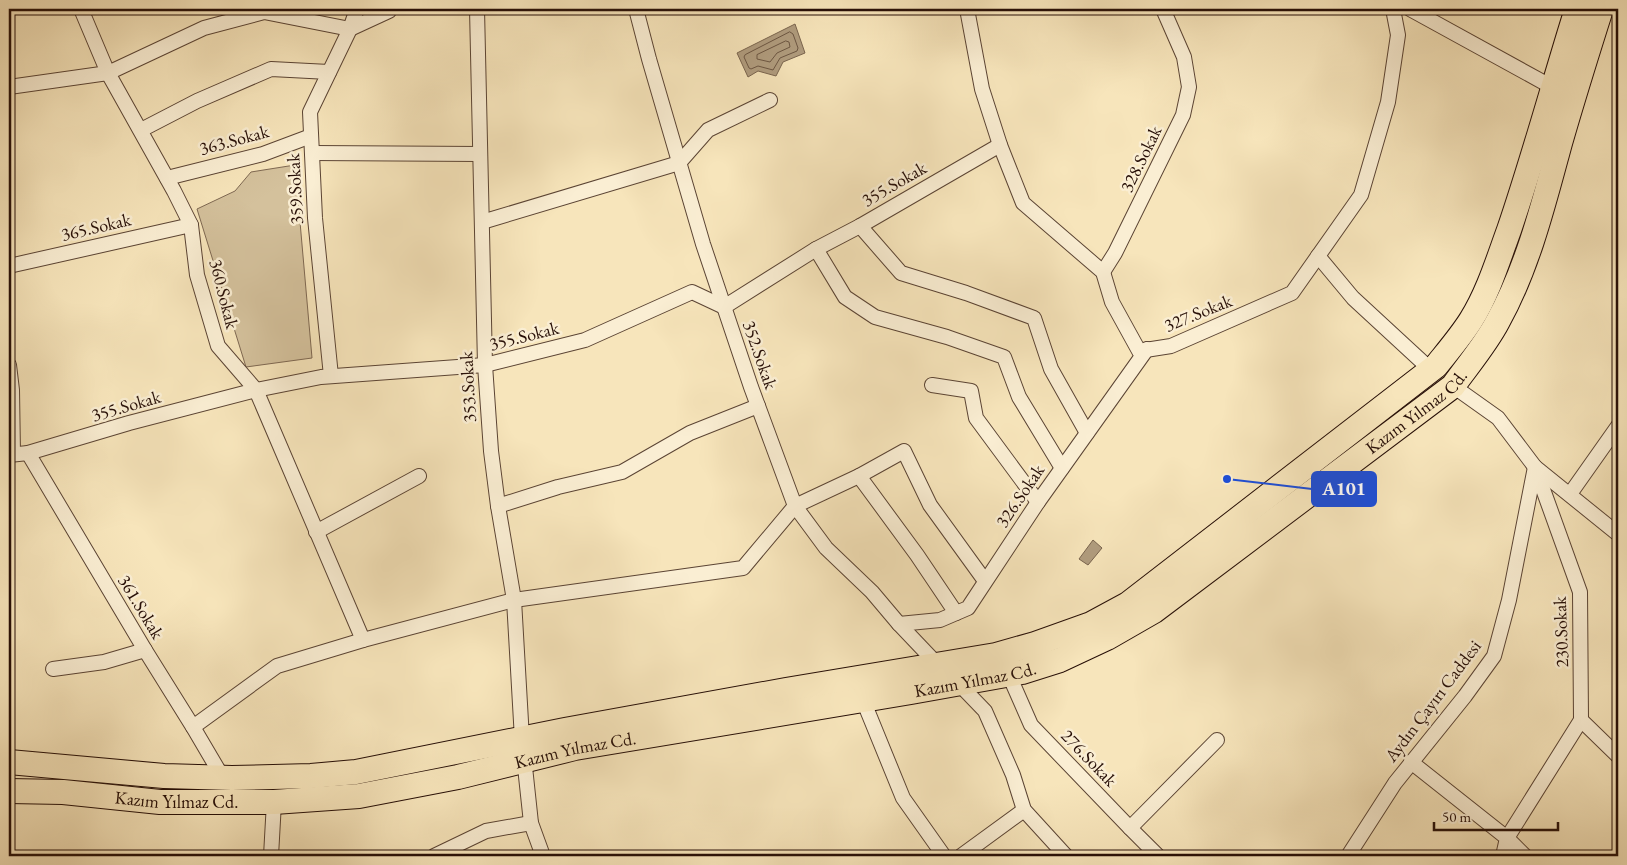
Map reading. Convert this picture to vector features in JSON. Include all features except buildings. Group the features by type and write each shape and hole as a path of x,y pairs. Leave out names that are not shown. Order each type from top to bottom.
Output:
{"highway":[{"name":"Kazım Yılmaz Cd.","path":"9,791 63,792 160,802 274,802 359,796 458,777 523,750 786,690 996,655 1035,644 1091,624 1128,604 1431,370 1454,344 1467,326 1484,295 1526,181 1552,87 1577,9"},
{"name":"Kazım Yılmaz Cd.","path":"9,762 164,776 270,778 356,772 523,750 575,748 1009,675 1060,660 1108,638 1154,611 1453,386 1498,322 1512,293 1537,228 1567,118 1601,9"}],"street":[{"name":"360.Sokak","path":"81,9 108,73 191,224 197,275 218,346 256,390 362,640"},
{"name":"359.Sokak","path":"331,376 315,218 310,112 350,29 357,9"},
{"path":"9,87 108,73 204,28 264,12 350,29 389,9"},
{"name":"353.Sokak","path":"476,9 485,364 491,451 514,600 523,750 531,823 543,856"},
{"name":"352.Sokak","path":"636,9 703,244 758,406 795,506 826,548 872,592 937,664"},
{"path":"967,9 982,89 1000,145 1023,203 1103,272"},
{"name":"328.Sokak","path":"1103,272 1115,253 1183,115 1190,87 1184,57 1164,9"},
{"name":"327.Sokak","path":"1103,272 1112,302 1139,351 1171,346 1292,293 1361,194 1388,102 1398,35 1393,9"},
{"path":"1410,9 1552,87"},
{"path":"141,130 197,101 271,69 329,72"},
{"path":"482,222 679,163 708,130 770,100"},
{"name":"363.Sokak","path":"167,178 263,154 310,136"},
{"name":"355.Sokak","path":"11,455 28,453 129,423 256,390 331,376 485,364 585,340 692,292 724,307 816,249 860,226 1000,145"},
{"path":"312,153 480,154"},
{"name":"365.Sokak","path":"9,266 191,224"},
{"path":"860,226 901,273 966,293 1034,318 1051,369 1087,433"},
{"path":"816,249 845,297 875,317 947,337 1004,357 1019,397 1062,468"},
{"path":"1318,256 1353,298 1431,370"},
{"name":"326.Sokak","path":"899,624 940,620 968,608 1038,502 1147,349"},
{"path":"9,366 12,390 11,455"},
{"path":"932,385 971,391 976,418 1038,502"},
{"name":"230.Sokak","path":"1453,386 1498,418 1535,467 1580,592 1581,720"},
{"path":"498,506 558,487 622,472 690,433 758,406"},
{"path":"1570,494 1618,426"},
{"path":"194,727 277,666 362,640 514,600 743,568 795,506 859,476 904,451 930,505 985,581"},
{"name":"361.Sokak","path":"28,453 223,778"},
{"path":"1535,467 1618,534"},
{"name":"Aydın Çayırı Caddesi","path":"1348,856 1395,783 1465,696 1494,656 1509,600 1535,467"},
{"path":"316,532 418,476"},
{"path":"859,476 956,613"},
{"path":"53,669 104,662 145,650"},
{"name":"276.Sokak","path":"1009,675 1031,725 1158,856"},
{"path":"959,684 985,711 1013,775 1024,810 1066,856"},
{"path":"863,700 903,798 944,856"},
{"path":"1503,856 1507,838 1581,720 1618,756"},
{"path":"1130,828 1217,740"},
{"path":"1411,762 1507,838 1525,856"},
{"path":"271,856 274,802"},
{"path":"961,856 1024,810"},
{"path":"434,856 486,831 531,823"}],"shaded area":[{"path":"295,165 312,358 246,367 197,209 235,191 251,172"}],"water":[{"path":"795,24 805,53 783,62 776,76 758,71 748,77 737,53"},
{"path":"1093,540 1102,548 1088,565 1079,559"}],"place":[{"name":"A101","path":"1227,479"}]}
